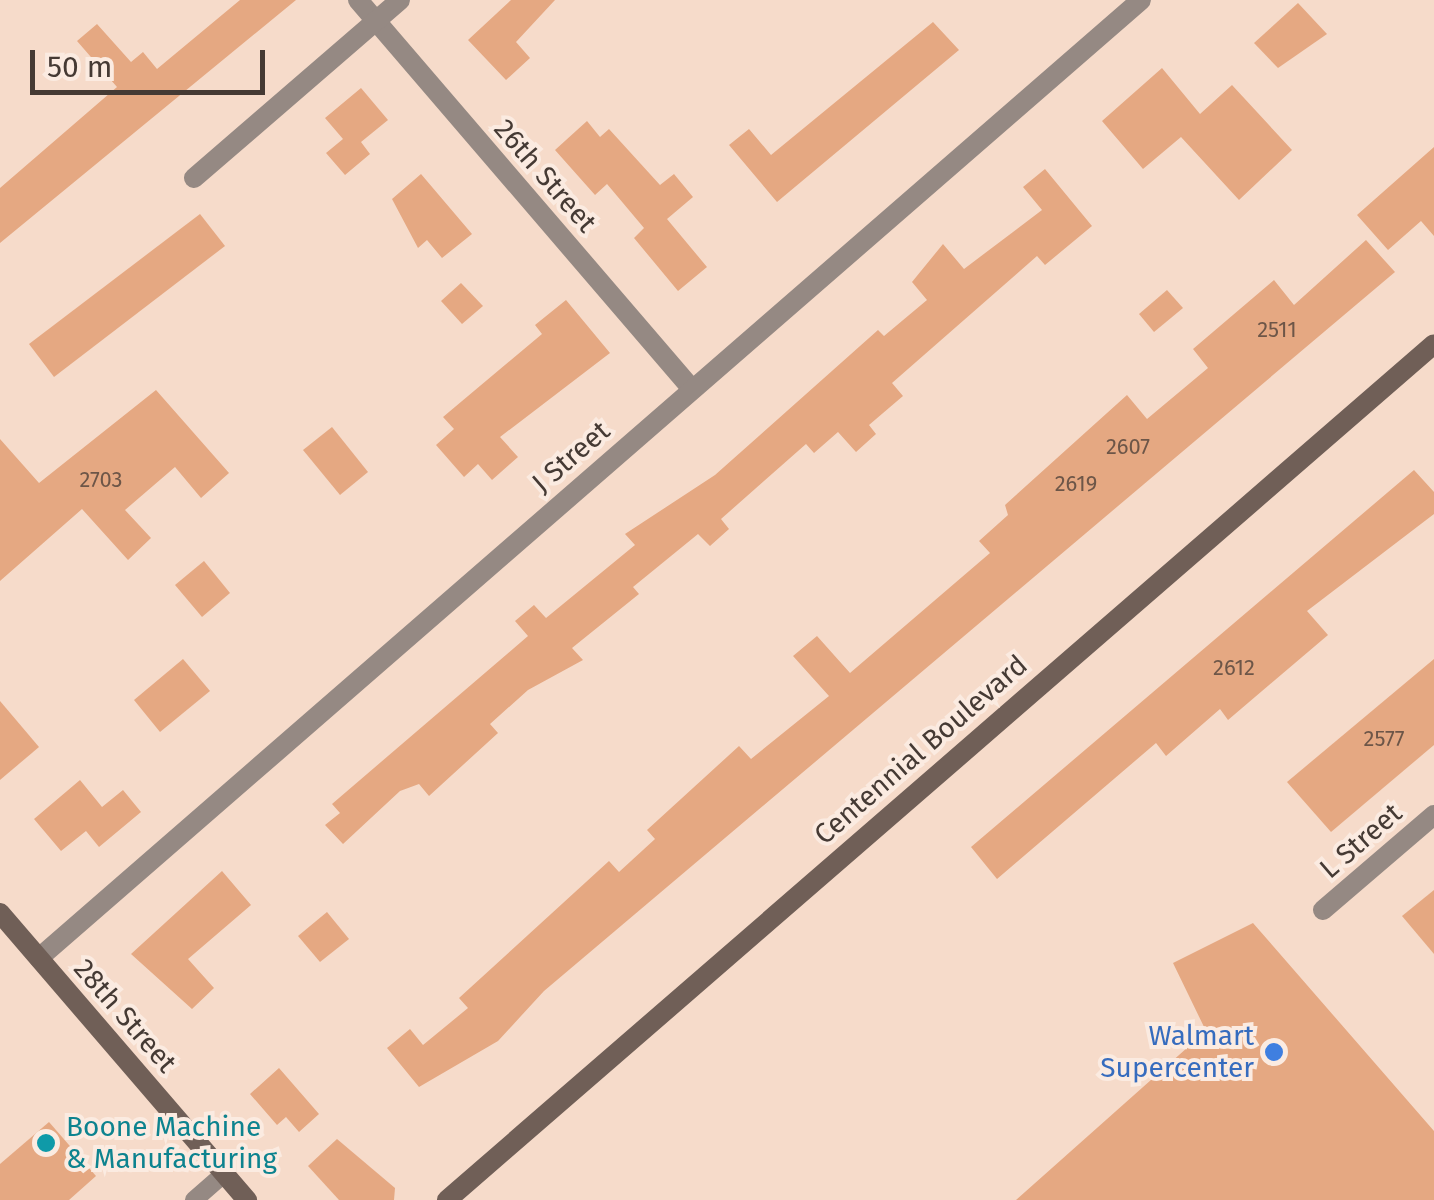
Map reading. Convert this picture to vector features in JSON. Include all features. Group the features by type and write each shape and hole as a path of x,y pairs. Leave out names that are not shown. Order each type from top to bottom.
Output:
{"street":[{"name":"26th Street","path":"358,0 691,388"},
{"path":"194,178 400,0"},
{"name":"J Street","path":"39,958 1141,0"},
{"name":"Centennial Boulevard","path":"448,1200 1434,344"},
{"name":"L Street","path":"1323,910 1434,814"},
{"name":"28th Street","path":"0,912 247,1200"}],"lane":[{"path":"194,1200 224,1173"}],"building":[{"path":"240,0 296,0 0,243 0,188 117,87 77,41 97,24 131,62 143,52 157,69"},
{"path":"511,0 555,0 516,42 530,58 506,80 468,40"},
{"path":"1298,3 1327,34 1278,68 1254,43"},
{"path":"933,22 959,50 777,202 729,145 749,129 771,155"},
{"path":"1162,68 1200,114 1232,85 1292,150 1239,200 1181,137 1143,169 1102,121"},
{"path":"361,88 388,120 361,142 370,154 345,175 326,153 343,139 325,118"},
{"path":"587,121 600,137 609,129 660,185 674,174 693,197 667,219 707,267 678,291 634,238 644,228 607,184 595,195 555,150"},
{"path":"1434,147 1434,236 1421,221 1388,250 1357,215"},
{"path":"1045,169 1092,226 1045,265 1037,256 892,383 903,396 869,425 876,434 856,452 838,432 814,453 806,444 721,519 729,529 710,546 698,534 633,587 639,594 572,648 583,660 528,690 490,724 498,733 429,796 419,784 400,791 343,844 325,825 340,813 332,804 528,636 515,621 534,605 546,618 635,545 625,534 715,475 878,330 884,336 927,300 912,282 943,244 964,269 1042,210 1023,187"},
{"path":"421,174 472,234 442,258 427,240 418,248 392,199"},
{"path":"200,214 225,246 54,377 29,344"},
{"path":"1366,240 1395,272 544,991 498,1041 419,1087 387,1048 410,1029 423,1045 468,1008 459,998 609,861 619,872 655,839 647,830 739,746 751,759 829,696 793,656 817,636 850,673 990,553 979,541 1008,515 1005,505 1127,395 1147,419 1208,368 1193,349 1274,280 1294,305"},
{"path":"461,283 483,306 462,324 441,301"},
{"path":"1167,290 1183,308 1154,332 1139,314"},
{"path":"566,300 610,353 500,437 518,457 492,480 478,464 464,477 436,445 454,429 443,417 542,334 535,325"},
{"path":"156,390 229,473 201,498 175,467 125,510 151,538 128,560 82,509 0,581 0,439 39,483"},
{"path":"332,427 368,472 340,495 303,450"},
{"path":"1414,470 1434,492 1434,514 1307,611 1328,635 1228,720 1220,709 1166,756 1156,743 997,879 971,847"},
{"path":"204,561 230,593 202,617 175,585"},
{"path":"183,659 210,691 160,732 134,700"},
{"path":"1434,659 1434,745 1331,832 1287,782"},
{"path":"0,701 39,747 0,780"},
{"path":"80,780 102,807 123,790 141,812 99,847 86,831 61,851 34,819"},
{"path":"222,871 251,905 188,959 214,988 192,1009 131,954"},
{"path":"1434,890 1434,954 1402,916"},
{"path":"327,912 349,939 320,962 298,936"},
{"name":"Walmart Supercenter","path":"1253,923 1434,1131 1434,1200 1016,1200 1206,1031 1173,963"},
{"path":"279,1068 319,1114 299,1132 286,1117 277,1125 250,1094"},
{"name":"Boone Machine & Manufacturing","path":"49,1122 96,1176 69,1200 0,1200 0,1164"},
{"path":"337,1139 395,1188 394,1200 339,1200 308,1166"}],"place":[{"name":"Walmart Supercenter","path":"1274,1052"},
{"name":"Boone Machine & Manufacturing","path":"46,1143"}]}
